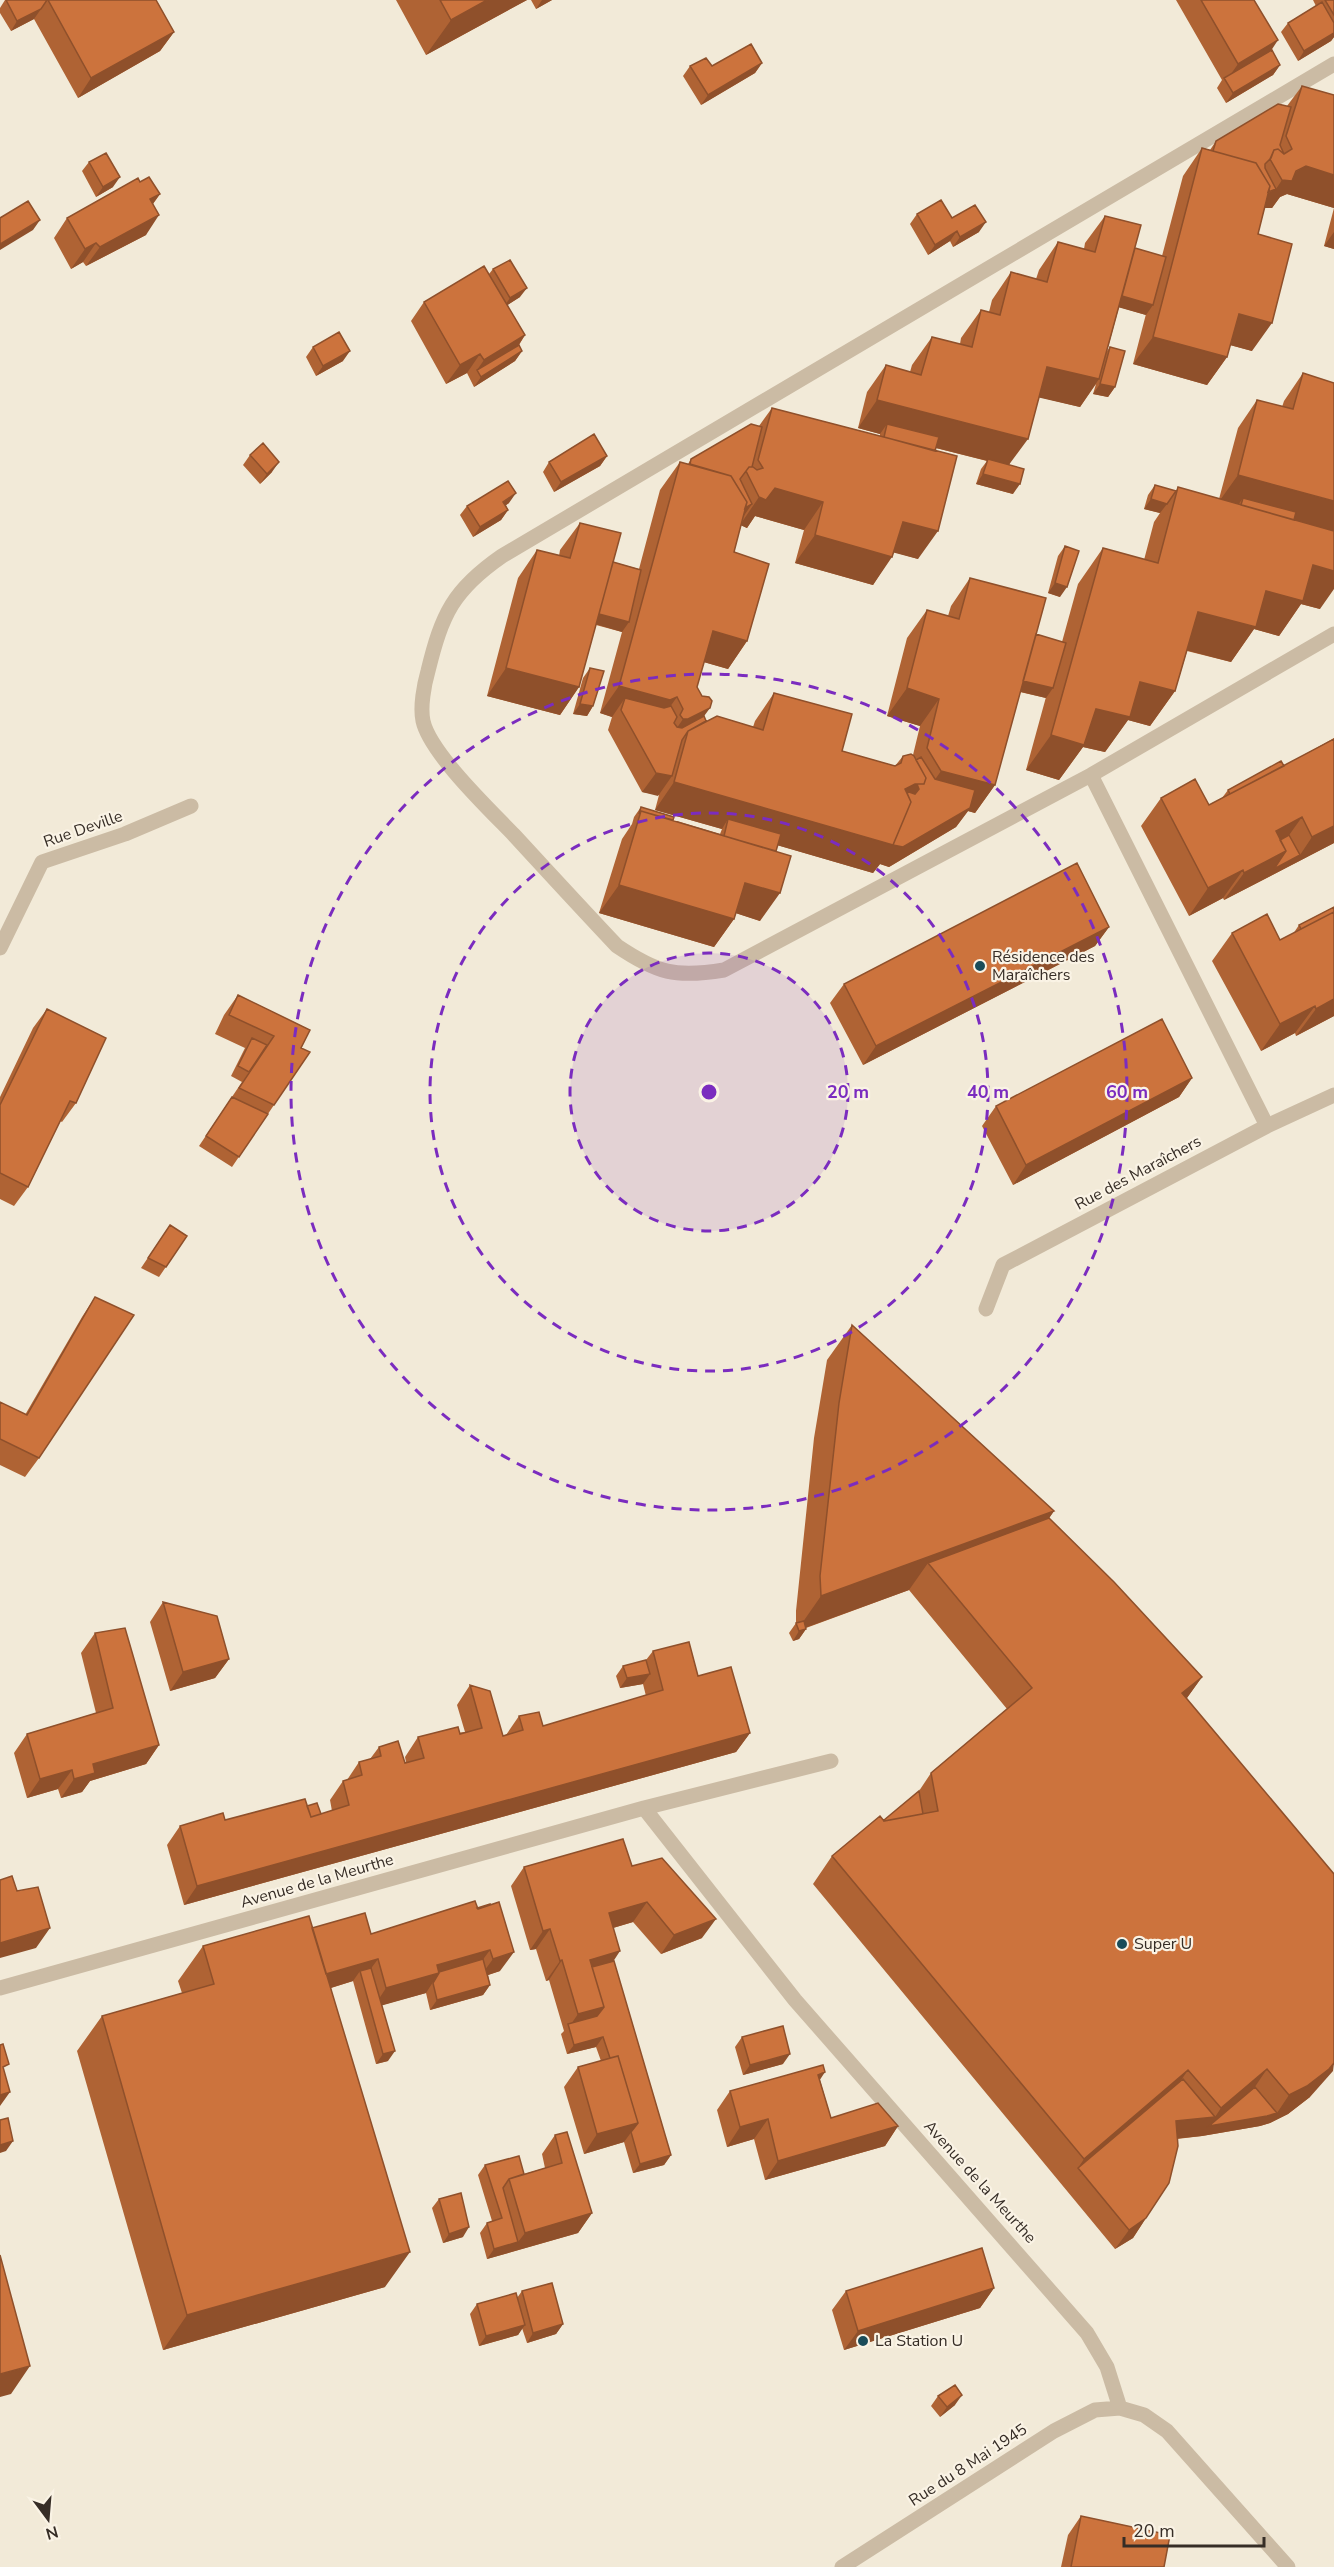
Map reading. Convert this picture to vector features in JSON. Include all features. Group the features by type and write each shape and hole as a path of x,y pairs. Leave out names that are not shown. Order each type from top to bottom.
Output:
{"street":[{"path":"1334,64 502,556 474,575 448,608 436,638 425,684 423,721 439,752 465,783 616,946 647,966 677,973 698,974 724,970 1091,775 1334,634"},
{"path":"1091,775 1267,1126"},
{"name":"Rue Deville","path":"0,948 42,862 125,834 191,806"},
{"name":"Rue des Maraîchers","path":"986,1309 1003,1265 1267,1126 1334,1095"},
{"name":"Avenue de la Meurthe","path":"0,1988 644,1808 831,1761"},
{"name":"Avenue de la Meurthe","path":"644,1808 795,2000 1087,2333 1107,2367 1120,2408"},
{"path":"1120,2408 1144,2415 1167,2431 1288,2567"},
{"name":"Rue du 8 Mai 1945","path":"842,2567 1054,2431 1095,2410 1120,2408"}],"building":[{"path":"6,0 47,0 41,9 17,21"},
{"path":"48,0 156,0 174,32 91,78"},
{"path":"440,0 487,0 451,20"},
{"path":"1201,0 1254,0 1278,40 1238,64"},
{"path":"1325,0 1334,0 1334,15"},
{"path":"1322,2 1334,23 1334,33 1304,51 1288,23"},
{"path":"751,44 762,63 708,95 690,66 706,58 712,66"},
{"path":"1272,50 1280,65 1233,93 1224,78"},
{"path":"1302,86 1334,95 1334,175 1306,166 1296,171 1292,181 1282,180 1270,159 1274,150 1278,149 1284,154 1292,149 1286,136"},
{"path":"1278,104 1291,107 1280,145 1284,154 1278,149 1274,150 1271,158 1265,164 1276,189 1268,192 1270,186 1256,163 1213,151 1216,141"},
{"path":"1202,148 1256,163 1270,186 1258,234 1292,244 1272,323 1239,314 1227,357 1153,337"},
{"path":"106,153 120,177 103,187 89,162"},
{"path":"149,177 160,194 150,199 159,215 100,247 96,243 85,249 67,218 138,178 140,182"},
{"path":"941,200 952,218 975,205 986,222 960,237 957,231 935,245 917,214"},
{"path":"28,201 40,220 0,244 0,218"},
{"path":"1105,216 1141,225 1099,379 1047,367 1028,439 877,400 886,365 921,375 932,337 972,347 981,310 1000,315 1011,272 1047,282 1058,242 1095,252"},
{"path":"1135,248 1166,257 1153,305 1122,296"},
{"path":"510,260 527,288 510,298 493,269"},
{"path":"484,266 525,335 484,360 480,354 460,365 424,302"},
{"path":"339,332 350,351 323,366 313,347"},
{"path":"519,345 522,351 481,377 477,370"},
{"path":"1110,347 1125,351 1115,387 1100,384"},
{"path":"1303,373 1334,383 1334,501 1238,475 1257,400 1293,409"},
{"path":"772,408 957,456 938,531 903,522 892,557 815,535 823,502 775,488 766,500 759,497 746,471 749,467 757,470 763,468 758,460"},
{"path":"751,424 762,427 752,467 749,467 740,479 752,504 745,508 747,502 731,476 690,464 691,459"},
{"path":"887,424 939,437 935,451 884,437"},
{"path":"594,434 607,456 561,482 549,462"},
{"path":"263,443 279,462 267,474 250,455"},
{"path":"988,459 1024,469 1020,484 983,474"},
{"path":"680,462 731,476 747,502 734,552 769,564 747,641 713,631 697,687 702,696 709,697 712,701 710,708 688,719 683,719 680,715 683,709 677,697 670,700 619,686"},
{"path":"508,481 516,493 503,502 508,510 480,527 467,506"},
{"path":"1155,485 1176,491 1167,504 1151,499"},
{"path":"1178,487 1334,531 1334,571 1313,565 1303,601 1266,591 1256,627 1198,612 1175,691 1140,682 1130,717 1096,709 1084,745 1051,735 1103,548 1158,563"},
{"path":"1243,498 1296,512 1294,520 1241,505"},
{"path":"580,523 621,533 579,687 506,668 537,550 570,558"},
{"path":"1065,546 1079,551 1067,587 1055,583"},
{"path":"613,562 641,570 629,622 599,614"},
{"path":"970,578 1046,598 995,785 941,771 927,748 939,699 907,688 927,610 959,619"},
{"path":"1036,634 1066,643 1053,688 1023,681"},
{"path":"590,668 604,671 593,706 580,704"},
{"path":"774,693 852,714 842,751 895,766 901,763 903,756 911,754 914,756 926,778 924,784 915,784 905,789 911,802 893,845 674,782 688,731 717,716 763,730"},
{"path":"625,698 664,708 671,706 677,717 674,723 677,727 682,728 704,716 706,721 688,731 682,740 672,776 656,773 621,710"},
{"path":"1334,739 1334,826 1312,837 1302,817 1276,831 1286,851 1244,873 1243,870 1208,888 1161,798 1195,779 1209,805"},
{"path":"921,757 935,779 975,790 970,808 903,847 893,845 911,802 907,793 915,794 919,789 917,784 924,784 926,778 916,760"},
{"path":"1281,761 1284,766 1230,794 1228,790"},
{"path":"641,807 674,817 673,820 641,811 639,814"},
{"path":"641,811 791,856 780,893 745,883 734,919 619,885"},
{"path":"728,819 781,834 776,851 724,836"},
{"path":"1289,835 1300,855 1274,869 1286,851 1280,840"},
{"name":"Résidence des Maraîchers","path":"1077,863 1109,927 876,1046 844,984"},
{"path":"1334,907 1334,912 1301,929 1299,925"},
{"path":"1334,912 1334,999 1280,1024 1232,933 1267,914 1280,940"},
{"path":"238,995 310,1030 301,1048 310,1052 274,1105 239,1088 274,1036 229,1015"},
{"path":"47,1009 106,1038 76,1103 70,1101 28,1187 0,1173 0,1105"},
{"path":"1162,1019 1192,1078 1026,1165 996,1106"},
{"path":"252,1038 267,1045 249,1072 238,1066"},
{"path":"232,1097 268,1114 239,1157 206,1136"},
{"path":"170,1225 187,1236 166,1267 148,1258"},
{"path":"95,1297 134,1315 39,1458 0,1439 0,1402 27,1415"},
{"path":"852,1325 1054,1511 821,1596 820,1576 839,1403"},
{"path":"1049,1518 1114,1582 1202,1677 1182,1693 1334,1874 1334,2063 1329,2069 1307,2086 1289,2095 1267,2069 1221,2108 1188,2070 1084,2159 832,1856 880,1816 884,1821 938,1811 931,1773 1032,1688 928,1563"},
{"path":"163,1602 217,1616 229,1659 183,1672"},
{"path":"804,1621 806,1629 799,1631 796,1623"},
{"path":"125,1628 159,1745 93,1764 95,1773 74,1779 72,1770 40,1779 27,1734 113,1708 95,1633"},
{"path":"689,1642 698,1676 731,1667 750,1733 197,1886 180,1826 223,1813 225,1820 305,1799 311,1817 349,1805 343,1781 362,1775 359,1762 381,1756 379,1747 398,1741 405,1763 424,1758 418,1737 458,1727 460,1734 482,1728 470,1685 490,1691 503,1736 523,1730 519,1716 539,1712 543,1726 663,1690 653,1651"},
{"path":"646,1660 650,1674 627,1678 623,1666"},
{"path":"919,1791 923,1814 884,1821 884,1820"},
{"path":"317,1803 321,1814 311,1817 307,1806"},
{"path":"623,1839 632,1866 662,1858 716,1919 674,1935 647,1902 609,1913 620,1951 590,1960 604,2007 578,2014 550,1929 543,1931 524,1867"},
{"path":"12,1876 17,1891 38,1887 50,1928 0,1943 0,1880"},
{"path":"475,1901 478,1909 499,1902 514,1952 493,1959 490,1950 437,1965 439,1973 386,1988 378,1959 326,1974 312,1928 365,1913 371,1934"},
{"path":"309,1916 410,2252 187,2315 102,2016 214,1984 203,1946"},
{"path":"483,1959 490,1985 437,2000 433,1983 439,1972"},
{"path":"614,1961 671,2155 640,2164 631,2132 638,2123 618,2056 610,2058 603,2037 574,2045 568,2024 597,2016 604,2007 592,1967"},
{"path":"371,1968 395,2051 383,2054 360,1971"},
{"path":"783,2026 790,2054 750,2065 742,2037"},
{"path":"3,2044 9,2064 3,2067 10,2092 0,2095 0,2045"},
{"path":"618,2056 638,2123 597,2134 578,2067"},
{"path":"823,2065 825,2072 818,2075 831,2118 878,2103 898,2126 778,2161 768,2119 740,2127 730,2091"},
{"path":"1183,2079 1215,2117 1176,2121 1178,2146 1169,2183 1146,2218 1129,2230 1078,2168"},
{"path":"1255,2087 1277,2113 1209,2126"},
{"path":"8,2118 13,2141 0,2145 0,2120"},
{"path":"567,2132 592,2213 525,2233 509,2179 562,2163 555,2135"},
{"path":"519,2156 524,2174 509,2179 503,2188 518,2242 494,2249 487,2223 502,2218 485,2165"},
{"path":"461,2193 469,2227 449,2234 439,2199"},
{"path":"982,2248 994,2288 858,2331 846,2291"},
{"path":"0,2255 30,2366 0,2374"},
{"path":"552,2283 563,2324 533,2333 522,2291"},
{"path":"516,2293 525,2325 486,2336 477,2304"},
{"path":"955,2385 962,2395 947,2407 938,2396"},
{"path":"1081,2516 1170,2535 1164,2567 1071,2567"}],"place":[{"name":"Résidence des Maraîchers","path":"980,966"},
{"name":"Super U","path":"1122,1944"},
{"name":"La Station U","path":"863,2341"}]}
